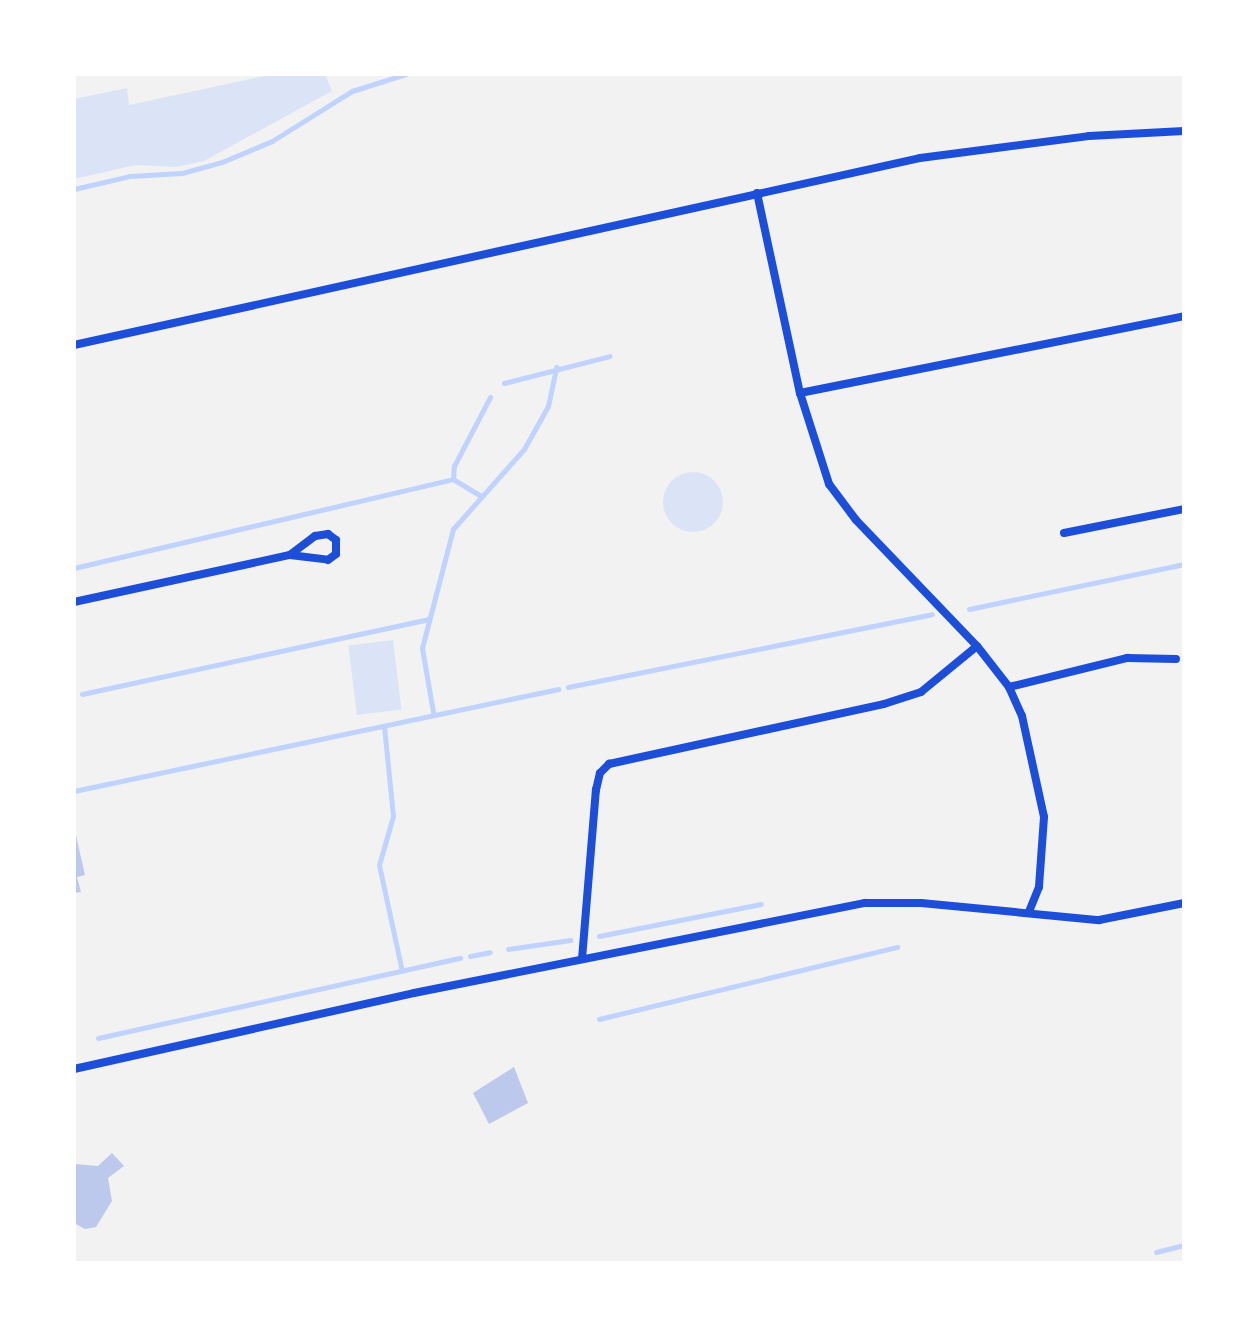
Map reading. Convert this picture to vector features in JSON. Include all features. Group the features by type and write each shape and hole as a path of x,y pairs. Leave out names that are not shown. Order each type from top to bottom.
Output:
{"street":[{"path":"74,345 920,158 1089,136 1184,131"},
{"path":"757,193 800,393 829,484 856,520 977,646 1009,687 1033,750 1043,805 1043,854 1029,912"},
{"path":"800,393 1184,316"},
{"path":"1064,533 1184,509"},
{"path":"74,602 290,555 328,560 336,554 336,540 324,533 290,555"},
{"path":"582,959 596,790 600,773 609,764 884,704 921,692 977,646"},
{"path":"1009,687 1127,658 1176,659"},
{"path":"74,1069 582,959 865,903 1029,912 1099,920 1184,903"}],"shaded area":[{"path":"274,74 325,74 332,91 204,161 176,167 136,165 74,179 74,99 127,88 129,105"},
{"path":"693,472 714,481 723,502 714,523 693,532 672,523 663,502 672,481"},
{"path":"393,640 402,709 357,715 348,645"}],"building":[{"path":"75,831 85,875 77,877 81,892 74,893"},
{"path":"514,1067 528,1103 489,1124 473,1093"},
{"path":"112,1153 124,1166 108,1178 112,1201 96,1227 85,1229 74,1223 74,1164 98,1166"}],"waterway":[{"path":"74,189 130,176 182,173 222,162 272,141 352,91 406,74"},
{"path":"504,383 610,356"},
{"path":"433,712 422,648 453,529 524,449 548,406 556,367"},
{"path":"481,496 453,479 454,466 490,397"},
{"path":"74,568 453,479"},
{"path":"969,609 1184,564"},
{"path":"568,687 932,614"},
{"path":"82,694 428,619"},
{"path":"74,791 558,689"},
{"path":"384,726 393,816 379,865 402,971"},
{"path":"599,936 761,904"},
{"path":"508,949 570,940"},
{"path":"599,1019 897,947"},
{"path":"470,956 490,952"},
{"path":"98,1038 460,958"},
{"path":"1156,1252 1184,1245"}]}
